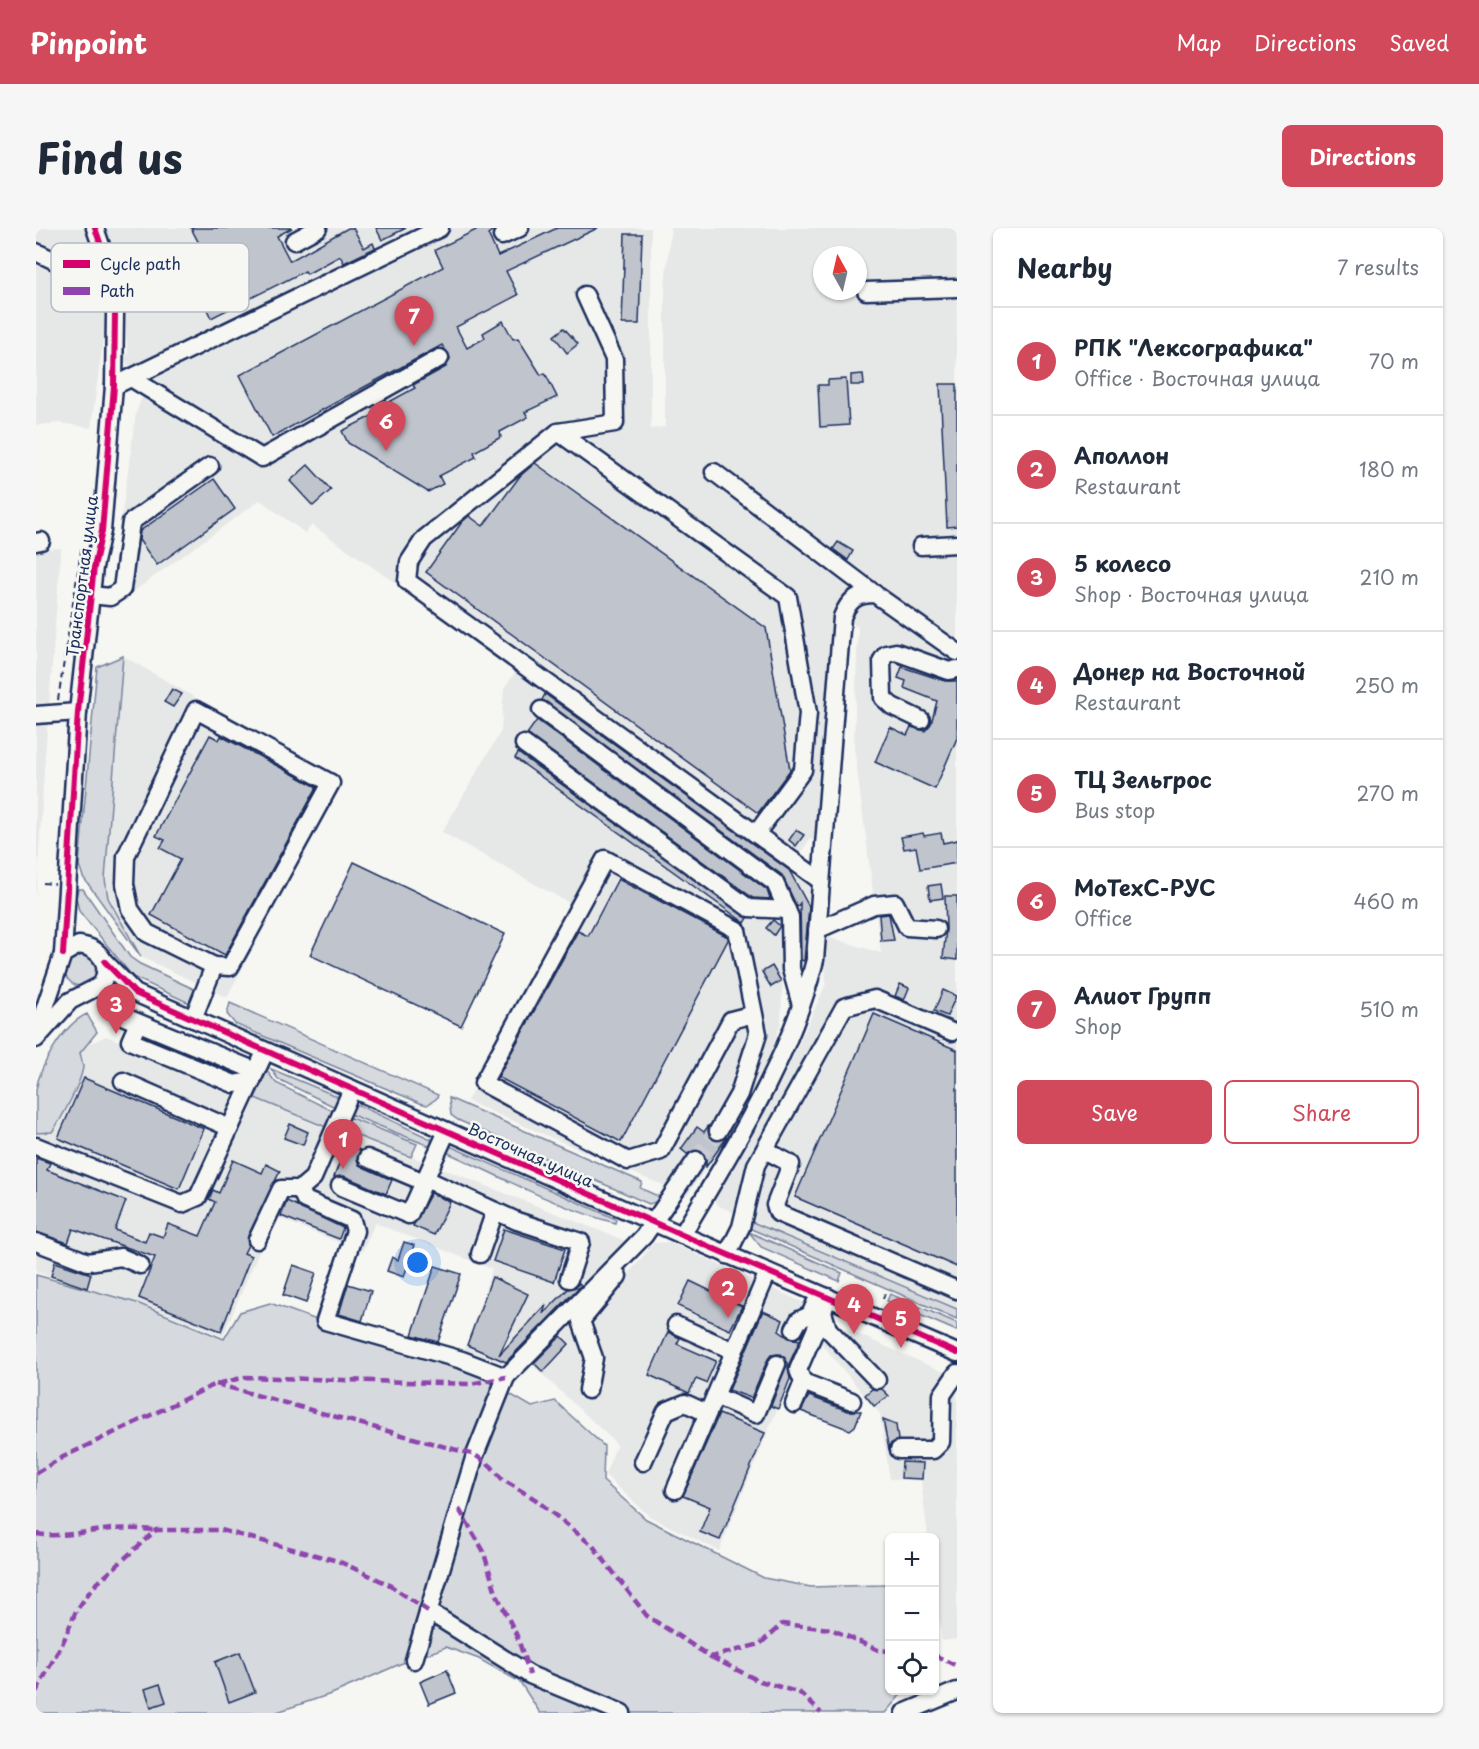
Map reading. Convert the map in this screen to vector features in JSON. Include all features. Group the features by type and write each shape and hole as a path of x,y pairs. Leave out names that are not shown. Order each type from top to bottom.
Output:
{"street":[{"name":"Транспортная улица","path":"95,228 100,243"},
{"path":"294,241 318,228"},
{"path":"114,386 440,228"},
{"path":"502,236 520,228"},
{"path":"36,252 51,259"},
{"path":"867,291 957,288"},
{"path":"585,295 614,358 615,423 558,432 424,539 409,562 407,581 821,881"},
{"name":"Транспортная улица","path":"36,1034 60,962 78,712 91,595 102,531 114,386 114,312"},
{"path":"130,378 262,458 441,358"},
{"path":"558,432 788,597 808,713 803,770 756,834"},
{"path":"91,595 110,597 122,589 131,522 210,465"},
{"path":"714,472 875,594 957,652"},
{"path":"921,546 957,544"},
{"path":"682,1235 786,1049 815,960 842,617 850,600 862,594 875,594"},
{"path":"921,720 892,706 883,698 882,660 886,654 896,652 949,670 957,669"},
{"path":"196,710 331,783 230,967 214,966 147,933 130,909 125,884 126,856 196,710"},
{"path":"541,710 775,883 790,917 791,969 801,1005"},
{"path":"36,715 78,712"},
{"path":"524,744 749,908 787,910"},
{"path":"718,1131 739,1094 758,1034 754,1014 737,930 605,859 483,1083 628,1161 661,1151 731,1020 754,1014"},
{"path":"817,930 874,905 895,903 907,927 936,929"},
{"path":"36,1039 58,1012 105,978 105,962 101,955 88,946 70,924 64,904"},
{"path":"87,992 64,986 60,962 79,945 88,946"},
{"name":"Восточная улица","path":"105,962 135,993 768,1272 824,1301 957,1353"},
{"path":"193,1019 214,966"},
{"name":"Восточная улица","path":"87,992 135,993"},
{"path":"727,1254 741,1227 756,1165 844,1007 875,999 952,1032"},
{"path":"120,1015 138,1023 130,1041 234,1084 254,1076"},
{"path":"36,1146 182,1204 198,1197 265,1052"},
{"path":"123,1081 230,1128"},
{"path":"257,1240 281,1189 300,1189 313,1178 352,1089"},
{"path":"340,1186 409,1215 447,1131"},
{"path":"765,1150 790,1164 775,1205 778,1213 957,1290"},
{"path":"367,1158 581,1242 569,1279"},
{"path":"414,1660 475,1455 506,1377 644,1236 696,1160"},
{"path":"300,1189 306,1200 352,1220 355,1231 325,1321 462,1360 506,1377"},
{"path":"480,1254 495,1210"},
{"path":"36,1242 88,1262 121,1257 140,1264"},
{"path":"588,1390 594,1358 581,1321 616,1280 625,1265 627,1254"},
{"path":"675,1490 768,1272"},
{"path":"795,1329 799,1320 810,1315 824,1301"},
{"path":"824,1301 828,1329 877,1380"},
{"path":"794,1404 803,1382 798,1370 824,1301"},
{"path":"676,1324 734,1351"},
{"path":"715,1396 756,1413 777,1364"},
{"path":"899,1450 933,1450 941,1442 942,1395 957,1372"},
{"path":"803,1382 852,1401"},
{"path":"643,1462 666,1411 685,1403 707,1413"},
{"path":"428,1611 530,1675 622,1713"},
{"path":"904,1713 957,1691"}],"path":[{"path":"56,712 82,545"},
{"path":"43,883 55,884"},
{"path":"883,1299 886,1290"}],"shaded area":[{"path":"36,228 89,228 94,243 51,243 51,312 104,312 105,326 91,428 61,423 36,425"},
{"path":"104,228 651,228 651,429 665,427 665,286 671,228 957,228 957,1308 719,1206 715,1201 784,1076 826,984 825,954 828,937 881,953 854,746 858,627 832,611 814,841 810,839 791,867 812,885 808,963 783,966 781,1022 766,1066 727,1138 688,1194 645,1178 467,1101 569,903 442,832 501,731 504,689 518,668 312,525 305,533 260,500 109,609 136,413 143,395 123,356 128,353 124,312 249,312 249,243 110,243"},
{"path":"61,548 44,770 36,900 36,550"},
{"path":"123,656 342,782 227,997 141,957 108,898 105,879"},
{"path":"123,656 105,879 108,898 141,957 83,877 79,865 97,667"},
{"path":"78,889 83,889 130,957 198,991 194,1001 187,1002 133,977 79,911 76,897"},
{"path":"81,954 93,958 97,970 93,982 81,986 69,982 65,970 69,958"},
{"path":"230,1003 438,1095 427,1105 420,1103 235,1024 227,1014"},
{"path":"87,1014 97,1032 80,1053 83,1067 75,1091 52,1132 36,1133 36,1090 42,1069 62,1036 78,1019"},
{"path":"106,1036 338,1134 341,1131 412,1159 413,1157 628,1242 510,1365 464,1351 492,1269 375,1223 362,1252 274,1216 223,1336 140,1303 52,1278 36,1271 36,1099 51,1062"},
{"path":"271,1069 341,1098 341,1110 278,1079"},
{"path":"267,1071 276,1083 339,1114 333,1130 255,1098"},
{"path":"449,1098 642,1182 640,1188 660,1197 658,1201 649,1204 458,1120 451,1115"},
{"path":"356,1104 431,1139 432,1147 347,1113 350,1106"},
{"path":"346,1116 417,1144 411,1157 340,1129"},
{"path":"448,1146 616,1219 615,1223 571,1209 528,1191 446,1152"},
{"path":"750,1221 957,1309 957,1319 749,1228"},
{"path":"749,1232 842,1273 839,1281 761,1247"},
{"path":"669,1242 818,1309 719,1551 649,1516 605,1475 617,1444 528,1361 593,1295 603,1304 654,1243"},
{"path":"36,1275 137,1303 224,1339 240,1312 270,1303 380,1343 460,1365 532,1407 555,1401 604,1446 603,1481 646,1519 764,1578 811,1587 885,1583 885,1695 901,1695 885,1713 540,1713 520,1682 479,1659 446,1647 334,1693 274,1713 36,1713"},
{"path":"890,1294 957,1323 957,1331 887,1301"},
{"path":"835,1324 957,1378 957,1639 942,1641 939,1617 939,1533 928,1533 921,1480 890,1479 880,1414 819,1341 821,1335"}],"building":[{"path":"191,228 292,228 277,236 290,261 348,228 353,228 364,248 373,243 375,248 344,263 340,256 307,274 305,271 249,299 249,243 199,243"},
{"path":"376,228 406,228 382,240"},
{"path":"480,228 496,228 488,234 498,256 557,228 598,228 506,271 518,295 456,327 467,348 485,338 483,333 503,321 513,339 518,338 541,375 545,373 557,397 525,412 528,417 500,432 501,437 474,452 476,457 439,476 443,484 428,492 348,443 342,431 380,412 378,408 415,388 413,385 446,367 450,358 442,345 272,437 240,375 443,267 435,250"},
{"path":"625,234 642,234 639,324 622,324"},
{"path":"208,312 223,312 211,318"},
{"path":"564,328 578,344 567,353 554,336"},
{"path":"863,374 864,385 851,385 851,375"},
{"path":"846,379 849,425 820,427 818,385 828,385 828,380"},
{"path":"940,384 957,384 957,526 947,527"},
{"path":"535,463 766,628 790,770 758,813 426,572 462,522 469,516 483,526 520,476"},
{"path":"308,465 331,490 313,506 290,481"},
{"path":"214,479 235,509 157,565 139,540 140,531"},
{"path":"838,542 853,551 848,560 833,549"},
{"path":"902,667 945,681 957,681 957,738 935,789 875,762 890,727 907,735 911,727 925,731 931,724 937,701 904,688 906,681 898,678"},
{"path":"172,689 182,694 173,707 164,702"},
{"path":"545,694 789,870 809,907 804,961 801,960 800,903 797,907 782,875 542,700"},
{"path":"537,720 767,890 770,899 753,898 527,734"},
{"path":"210,735 219,740 221,736 317,787 225,955 151,915 181,859 160,848 165,840 156,836"},
{"path":"518,753 748,918 745,923 515,758"},
{"path":"796,830 804,835 796,846 789,840"},
{"path":"923,833 924,836 941,833 943,843 957,840 957,863 920,869 916,847 904,849 901,837"},
{"path":"354,862 505,934 461,1026 310,955"},
{"path":"618,879 728,937 621,1142 498,1077 578,931 588,936"},
{"path":"941,884 943,898 930,900 928,886"},
{"path":"945,896 957,896 957,960 943,958 946,929"},
{"path":"889,914 894,940 881,941 879,915"},
{"path":"773,920 780,926 774,935 766,928"},
{"path":"772,966 781,981 771,987 762,972"},
{"path":"900,984 909,988 904,1000 895,996"},
{"path":"943,990 956,996 947,1016 934,1011"},
{"path":"874,1014 957,1050 957,1267 795,1197"},
{"path":"84,1078 204,1129 179,1189 58,1138"},
{"path":"290,1124 308,1132 303,1145 284,1138"},
{"path":"709,1125 708,1132 712,1140 719,1141 727,1137 706,1167 706,1156 702,1152 696,1150 687,1154 681,1149 697,1127 704,1132"},
{"path":"348,1140 356,1144 354,1148 360,1150 357,1159 359,1165 392,1180 386,1194 344,1176 334,1177"},
{"path":"36,1158 50,1163 47,1170 126,1201 115,1230 145,1242 149,1232 163,1237 168,1224 200,1236 215,1202 209,1199 213,1190 219,1193 233,1160 262,1173 266,1164 280,1171 248,1236 248,1245 244,1253 251,1256 221,1331 139,1298 155,1257 73,1229 68,1243 36,1232"},
{"path":"431,1193 450,1202 434,1235 413,1226"},
{"path":"287,1201 343,1228 339,1239 281,1216"},
{"path":"504,1229 565,1249 554,1282 493,1261"},
{"path":"404,1242 414,1245 404,1277 387,1271 392,1257 398,1260"},
{"path":"55,1262 91,1274 87,1288 51,1276"},
{"path":"293,1265 316,1273 306,1303 283,1295"},
{"path":"435,1266 461,1274 438,1342 412,1335"},
{"path":"492,1277 528,1294 499,1355 546,1305 543,1314 568,1289 576,1287 579,1283 581,1285 506,1362 467,1345"},
{"path":"690,1281 742,1306 730,1330 678,1306"},
{"path":"348,1284 371,1291 362,1321 339,1314"},
{"path":"763,1311 783,1320 779,1331 789,1338 800,1340 788,1366 790,1379 778,1409 771,1406 787,1363 780,1354 771,1355 768,1359 751,1398 729,1390"},
{"path":"668,1332 680,1338 677,1344 716,1361 706,1383 696,1379 689,1393 649,1375"},
{"path":"561,1336 569,1344 543,1372 534,1363"},
{"path":"872,1389 882,1389 889,1396 874,1406 865,1395"},
{"path":"809,1396 848,1411 861,1411 855,1426 850,1430 801,1411"},
{"path":"719,1414 765,1433 720,1540 700,1532 710,1507 683,1496"},
{"path":"883,1420 896,1425 898,1440 890,1444 889,1450"},
{"path":"902,1462 923,1463 922,1479 901,1478"},
{"path":"240,1652 255,1692 229,1702 215,1662"},
{"path":"447,1670 456,1693 429,1704 420,1682"},
{"path":"160,1684 166,1702 151,1707 145,1689"}],"tunnel":[{"path":"696,1160 718,1131"}],"marked path":[{"path":"36,1473 63,1457 216,1384 246,1377 471,1384 506,1377"},
{"path":"216,1384 475,1455 491,1466 503,1480 535,1499 593,1546 647,1616 711,1657 760,1644 782,1624 831,1629 878,1650 885,1651"},
{"path":"459,1509 483,1550 496,1593 517,1636 530,1675"},
{"path":"36,1534 65,1535 118,1529 156,1530"},
{"path":"36,1692 64,1640 76,1611 93,1587 156,1530 221,1530 338,1561 388,1584 428,1611"},
{"path":"711,1657 757,1680 800,1693 821,1713"},
{"path":"939,1657 957,1666"}],"cycle path":[{"path":"95,228 100,243"},
{"path":"63,954 78,712 94,567 102,531 114,386 115,312"},
{"path":"105,962 135,993 682,1235 957,1353"}],"place":[{"name":"Алиот Групп","path":"414,346"},
{"name":"МоТехС-РУС","path":"386,451"},
{"name":"5 колесо","path":"116,1034"},
{"name":"РПК \"Лексографика\"","path":"343,1169"},
{"name":"Аполлон","path":"728,1318"},
{"name":"Донер на Восточной","path":"854,1334"},
{"name":"ТЦ Зельгрос","path":"901,1348"}]}
